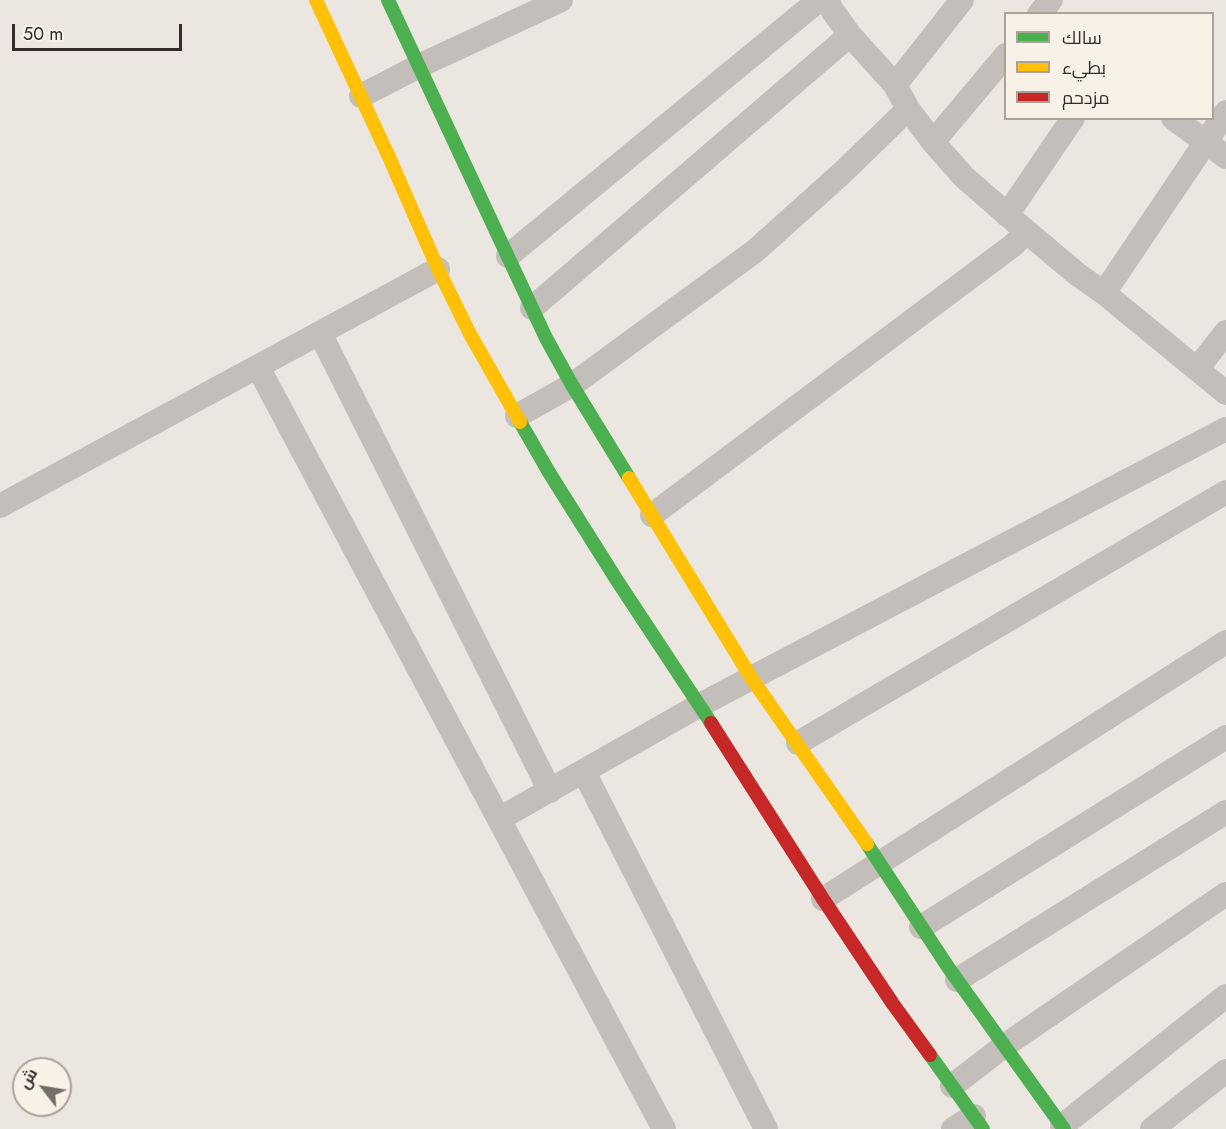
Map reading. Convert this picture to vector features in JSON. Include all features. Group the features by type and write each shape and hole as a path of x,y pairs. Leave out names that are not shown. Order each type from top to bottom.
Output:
{"street":[{"path":"316,0 438,269 470,334 584,529 700,705 729,754 893,1004 979,1123 953,1129"},
{"path":"388,0 532,308 572,385 752,679 880,863 957,980 1063,1127 1226,996"},
{"path":"361,96 419,66 561,0"},
{"path":"508,256 819,0"},
{"path":"827,0 849,35 895,85 908,109 964,177 1026,232 1226,393"},
{"path":"895,85 962,0"},
{"path":"1041,12 1051,0"},
{"path":"532,308 849,35"},
{"path":"933,142 1004,55"},
{"path":"517,416 572,385 755,251 842,173 908,109"},
{"path":"1104,293 1226,112"},
{"path":"1007,215 1072,120"},
{"path":"1176,120 1226,157"},
{"path":"652,515 1012,246 1026,232"},
{"path":"0,506 438,269"},
{"path":"1197,369 1226,332"},
{"path":"320,333 550,791"},
{"path":"258,367 664,1129"},
{"path":"499,819 700,705 1226,429"},
{"path":"798,743 1226,492"},
{"path":"823,899 1226,642"},
{"path":"921,927 1226,736"},
{"path":"584,772 766,1129"},
{"path":"957,980 1226,812"},
{"path":"952,1086 1004,1046 1226,894"},
{"path":"1152,1129 1226,1071"}],"traffic: fast":[{"path":"388,0 546,338 629,478"},
{"path":"520,422 618,582 711,723"},
{"path":"867,844 948,967 1064,1129"},
{"path":"930,1055 983,1129"}],"traffic: slow":[{"path":"316,0 438,269 470,334 520,422"},
{"path":"629,478 752,679 867,844"}],"traffic: jam":[{"path":"711,723 823,899 930,1055"}]}
